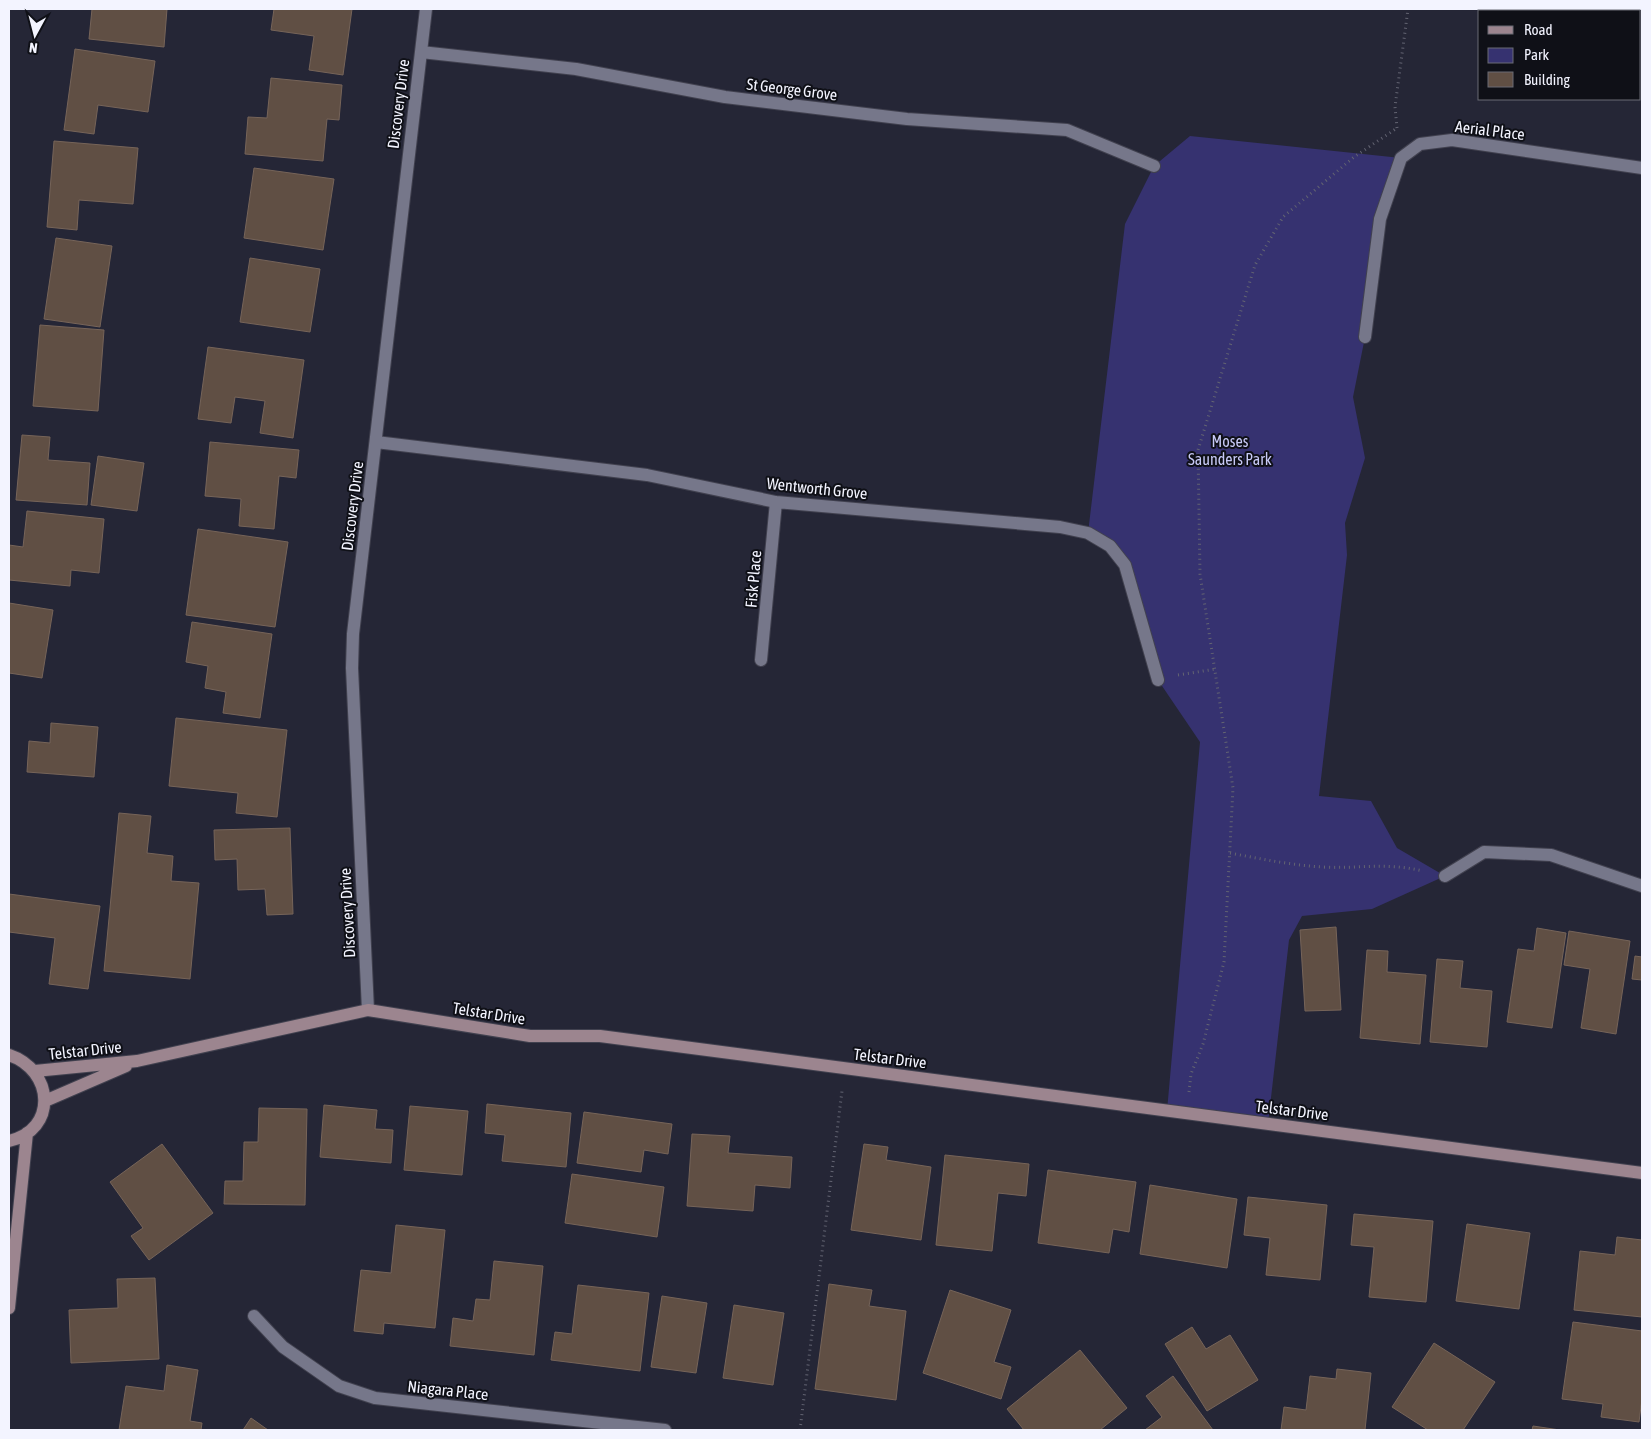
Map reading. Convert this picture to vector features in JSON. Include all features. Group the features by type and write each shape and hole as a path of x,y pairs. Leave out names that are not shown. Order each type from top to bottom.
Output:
{"street":[{"name":"Discovery Drive","path":"368,1010 352,668 354,634 426,9"},
{"name":"St George Grove","path":"421,52 576,69 725,97 888,117 1067,130 1154,166"},
{"name":"Aerial Place","path":"1402,158 1420,144 1452,140 1642,168"},
{"path":"1366,337 1380,219 1402,158"},
{"name":"Wentworth Grove","path":"376,442 647,475 776,502 1060,527 1088,533 1110,546 1125,564 1158,680"},
{"name":"Fisk Place","path":"761,660 776,502"},
{"path":"1445,876 1484,852 1551,855 1642,886"},
{"name":"Telstar Drive","path":"35,1071 137,1061 368,1010 530,1036 600,1036 1642,1173"},
{"path":"9,1045 35,1071 41,1080 44,1101 39,1119 27,1133 9,1141"},
{"path":"9,1055 22,1060"},
{"name":"Telstar Drive","path":"44,1101 137,1061"},
{"path":"9,1308 27,1133"},
{"path":"9,1225 16,1243"},
{"name":"Niagara Place","path":"254,1316 283,1347 339,1386 375,1398 665,1430"}],"path":[{"path":"1402,158 1395,107 1408,9"},
{"path":"1187,1113 1191,1074 1203,1044 1224,962 1234,788 1200,574 1198,450 1255,265 1283,217 1354,157 1398,128"},
{"path":"1158,680 1216,669"},
{"path":"1230,853 1282,863 1324,867 1381,864 1409,867 1445,876"},
{"path":"800,1430 845,1069"}],"green space":[{"name":"Moses Saunders Park","path":"1190,136 1401,158 1380,219 1365,337 1353,397 1365,458 1345,523 1347,555 1319,796 1371,801 1397,848 1445,876 1372,909 1302,916 1289,940 1268,1124 1167,1111 1200,742 1158,680 1125,565 1088,533 1125,224 1154,166"}],"building":[{"path":"92,9 167,9 164,47 89,39"},
{"path":"274,9 352,9 343,75 309,70 314,36 271,30"},
{"path":"75,49 155,61 148,112 98,105 94,134 64,130"},
{"path":"271,78 342,85 339,120 327,119 323,161 245,154 248,117 267,118"},
{"path":"54,141 138,148 133,204 79,200 77,230 47,227"},
{"path":"254,168 334,179 323,250 244,238"},
{"path":"56,238 112,246 100,327 44,319"},
{"path":"250,258 320,269 310,332 240,322"},
{"path":"40,325 104,330 98,411 33,406"},
{"path":"208,347 304,360 293,438 260,433 265,401 235,397 231,423 198,419"},
{"path":"22,435 50,437 48,460 90,463 87,505 16,500"},
{"path":"210,442 299,450 296,478 279,476 274,529 239,526 241,499 205,496"},
{"path":"98,456 144,463 137,511 91,505"},
{"path":"27,511 104,519 99,573 71,570 70,586 9,580 9,545 23,547"},
{"path":"198,529 288,542 275,627 186,615"},
{"path":"9,603 53,610 42,678 9,673"},
{"path":"192,622 272,634 260,718 223,713 226,692 205,688 208,666 186,662"},
{"path":"176,718 287,730 277,817 236,813 238,793 169,786"},
{"path":"51,723 98,727 94,777 27,772 29,741 50,743"},
{"path":"119,813 151,816 147,853 173,856 171,881 199,883 190,979 104,971"},
{"path":"290,828 293,914 267,915 265,889 238,890 237,859 215,860 214,830"},
{"path":"9,894 100,906 88,989 49,984 55,938 9,932"},
{"path":"1336,927 1341,1010 1305,1011 1300,930"},
{"path":"1537,928 1566,933 1552,1028 1507,1022 1518,949 1534,951"},
{"path":"1569,931 1630,941 1616,1034 1581,1028 1590,969 1564,965"},
{"path":"1367,950 1388,951 1387,972 1426,975 1420,1044 1360,1038"},
{"path":"1635,956 1642,957 1642,980 1632,979"},
{"path":"1437,959 1463,961 1460,988 1492,991 1487,1047 1430,1042"},
{"path":"487,1104 571,1113 566,1167 502,1161 505,1135 485,1133"},
{"path":"324,1105 377,1110 375,1129 393,1130 391,1163 320,1157"},
{"path":"410,1106 468,1111 462,1175 404,1170"},
{"path":"259,1108 307,1109 305,1205 224,1204 225,1181 243,1181 244,1142 258,1142"},
{"path":"584,1112 672,1124 668,1154 644,1150 641,1172 577,1163"},
{"path":"692,1134 730,1136 728,1153 792,1157 790,1188 755,1185 753,1211 687,1206"},
{"path":"162,1144 213,1213 149,1260 131,1236 143,1228 110,1182"},
{"path":"864,1144 888,1147 886,1160 931,1167 921,1240 851,1230"},
{"path":"945,1155 1029,1164 1026,1196 998,1193 992,1251 936,1245"},
{"path":"1048,1170 1136,1182 1129,1232 1113,1229 1109,1253 1038,1243"},
{"path":"572,1174 664,1187 657,1237 565,1223"},
{"path":"1150,1185 1237,1199 1227,1268 1140,1254"},
{"path":"1248,1197 1327,1205 1320,1280 1266,1275 1270,1238 1244,1235"},
{"path":"1354,1214 1433,1221 1426,1302 1369,1297 1374,1247 1351,1245"},
{"path":"1467,1224 1530,1233 1519,1309 1456,1301"},
{"path":"396,1225 445,1230 435,1328 384,1323 383,1334 354,1331 361,1270 391,1273"},
{"path":"1617,1237 1642,1240 1642,1317 1574,1310 1580,1251 1615,1255"},
{"path":"494,1261 543,1266 534,1355 450,1346 453,1318 473,1321 476,1299 490,1300"},
{"path":"155,1278 159,1359 71,1363 69,1310 118,1308 117,1279"},
{"path":"829,1284 872,1290 869,1306 906,1311 896,1400 815,1389"},
{"path":"578,1285 649,1293 640,1371 551,1360 555,1332 572,1334"},
{"path":"950,1290 1011,1310 994,1362 1011,1367 1001,1399 923,1373"},
{"path":"662,1296 707,1303 696,1373 651,1367"},
{"path":"734,1305 784,1313 773,1385 723,1378"},
{"path":"1573,1322 1642,1331 1642,1399 1639,1422 1601,1417 1603,1404 1562,1399"},
{"path":"1192,1327 1206,1349 1230,1335 1258,1380 1207,1411 1165,1344"},
{"path":"1434,1343 1495,1382 1463,1430 1428,1430 1392,1407"},
{"path":"1080,1350 1127,1408 1100,1430 1024,1430 1007,1409"},
{"path":"167,1365 198,1370 190,1421 202,1423 201,1430 119,1430 126,1386 164,1391"},
{"path":"1337,1369 1371,1373 1365,1430 1281,1430 1284,1407 1306,1410 1310,1376 1336,1379"},
{"path":"1173,1376 1213,1430 1145,1430 1162,1417 1146,1396"},
{"path":"251,1418 268,1430 243,1430"},
{"path":"1533,1426 1560,1430 1532,1430"}]}
